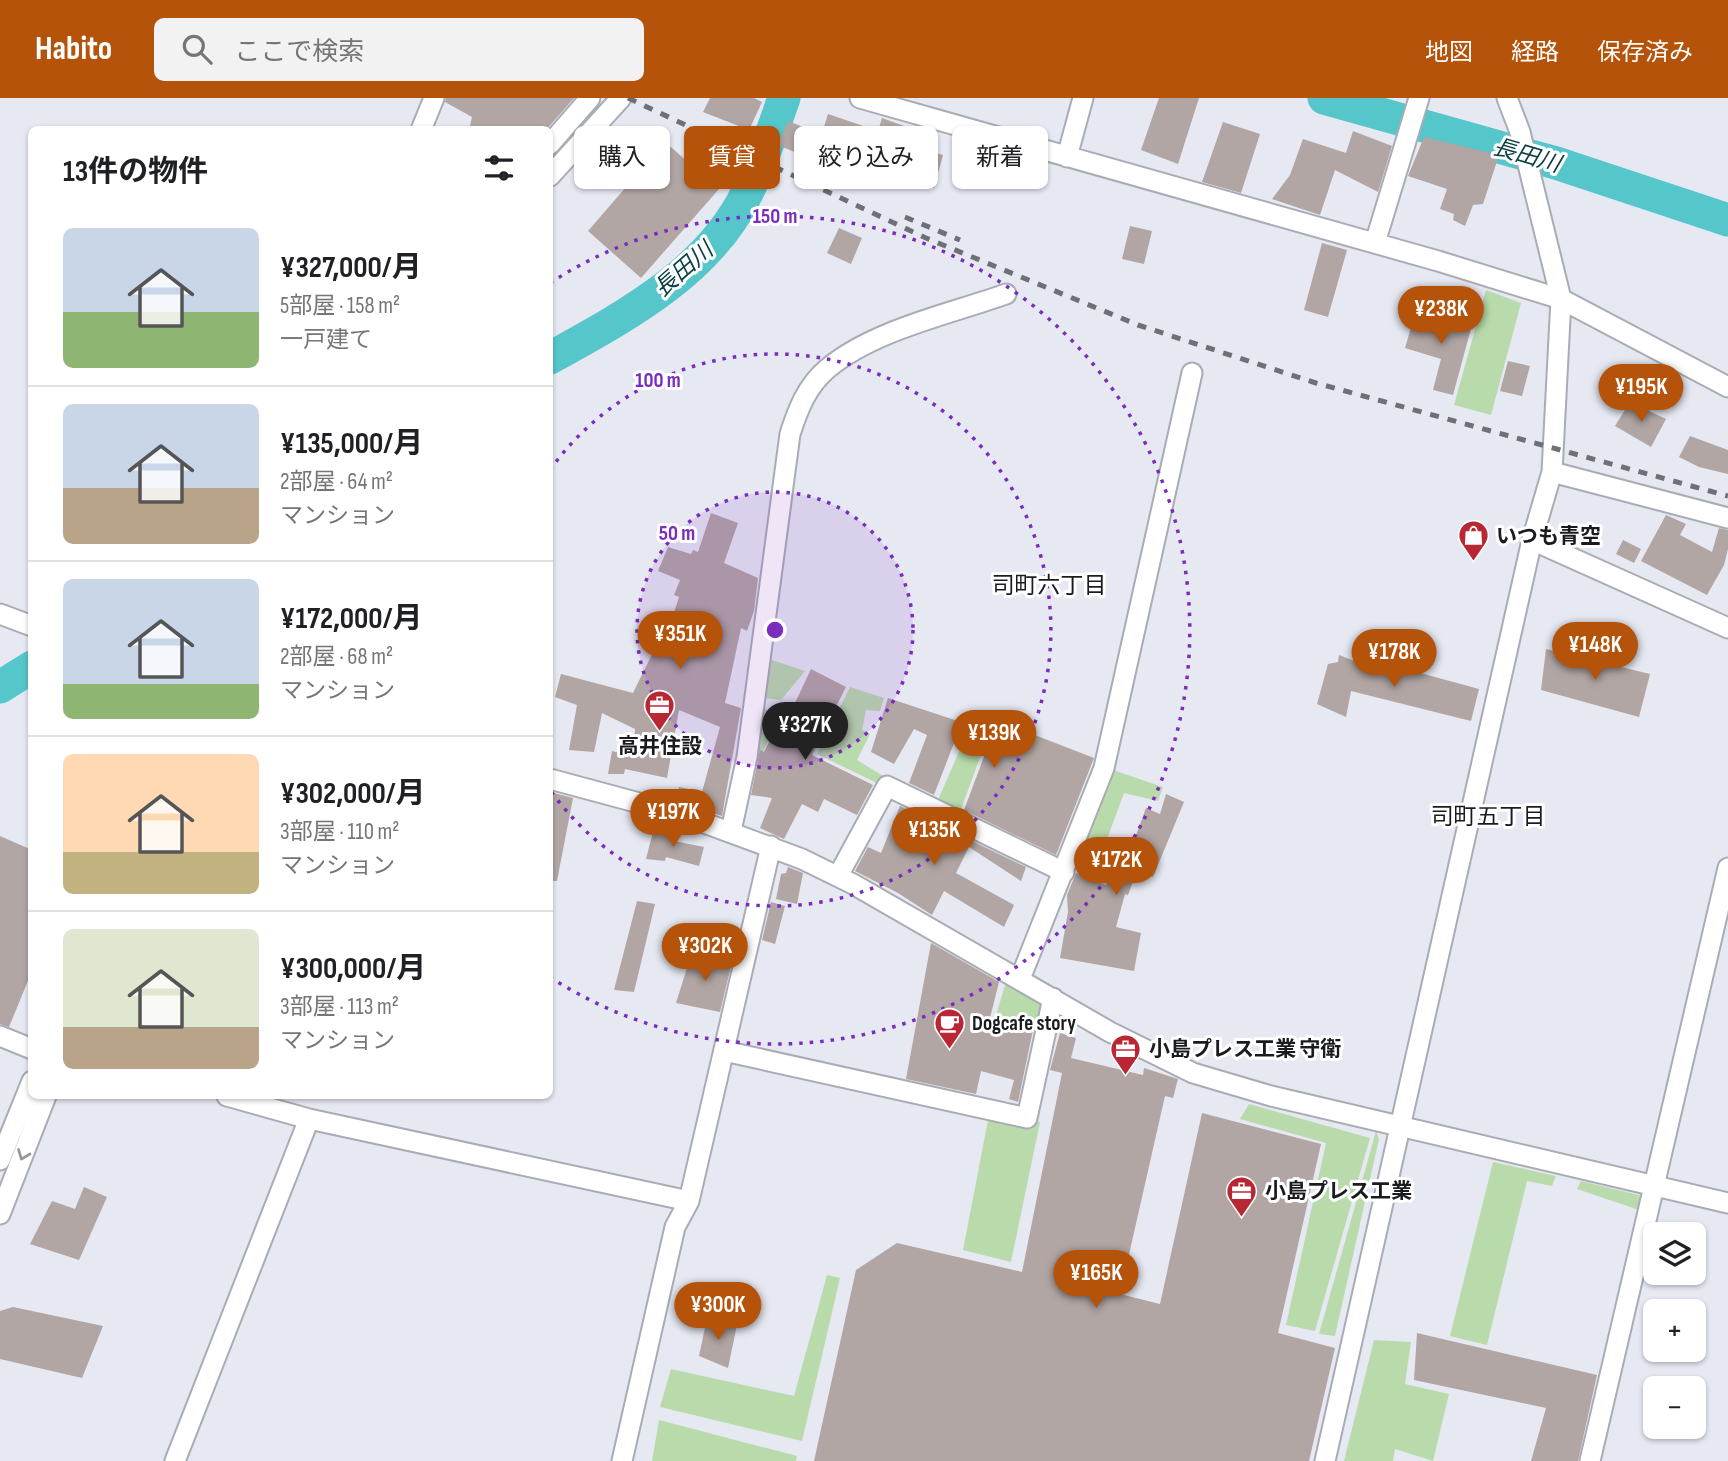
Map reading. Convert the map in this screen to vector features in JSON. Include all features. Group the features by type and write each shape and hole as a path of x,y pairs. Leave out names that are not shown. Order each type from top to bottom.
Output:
{"street":[{"path":"423,126 434,98"},
{"path":"553,141 590,98"},
{"path":"553,173 621,98"},
{"path":"860,98 1375,243 1561,299 1728,387"},
{"path":"1067,157 1083,98"},
{"path":"1325,1461 1532,540 1552,472 1561,299 1529,168 1507,98"},
{"path":"1375,243 1415,112"},
{"path":"732,831 747,757 790,434 799,405 827,369 872,341 1006,294"},
{"path":"1020,979 1065,872 1104,768 1192,373"},
{"path":"1552,472 1728,518"},
{"path":"1532,540 1728,628"},
{"path":"0,614 28,624"},
{"path":"553,780 680,814 771,845 838,876 1110,1032 1180,1068 1225,1084 1728,1203"},
{"path":"838,876 887,786 1065,872"},
{"path":"622,1461 675,1227 689,1201 771,845"},
{"path":"1590,1461 1728,869"},
{"path":"724,1051 1027,1118 1053,998"},
{"path":"0,1036 28,1047"},
{"path":"0,1160 28,1091"},
{"path":"0,1214 45,1099"},
{"path":"238,1099 309,1119 689,1201"},
{"path":"175,1461 309,1119"}],"green space":[{"path":"1486,290 1521,303 1491,415 1454,405"},
{"path":"769,659 805,671 781,700 762,698"},
{"path":"850,687 884,698 880,711 866,710 862,730 870,734 857,760 888,779 881,785 817,754"},
{"path":"759,708 781,713 760,758 752,757"},
{"path":"962,745 982,752 957,820 934,809"},
{"path":"1110,769 1163,787 1158,801 1124,793 1103,850 1082,852"},
{"path":"1007,979 1048,1002 1042,1031 996,1015"},
{"path":"1249,1104 1370,1138 1315,1331 1286,1325 1326,1143 1240,1119"},
{"path":"989,1115 1040,1122 1011,1262 963,1250"},
{"path":"1376,1131 1379,1139 1335,1336 1319,1334"},
{"path":"1493,1162 1556,1176 1552,1186 1527,1181 1487,1345 1450,1336"},
{"path":"1581,1181 1647,1197 1642,1211 1577,1189"},
{"path":"827,1275 840,1278 802,1441 660,1407 671,1369 794,1396"},
{"path":"1374,1340 1411,1342 1405,1384 1449,1394 1433,1461 1395,1449 1393,1461 1344,1461"},
{"path":"659,1420 797,1456 796,1461 652,1461"}],"building":[{"path":"446,98 574,98 550,126 470,126 472,117 445,102"},
{"path":"710,98 754,98 762,102 751,126 739,126 703,112"},
{"path":"1159,98 1199,98 1178,164 1141,150"},
{"path":"828,114 863,126 824,126"},
{"path":"882,118 904,126 880,126"},
{"path":"788,121 800,126 794,126 794,152 780,146"},
{"path":"1223,122 1260,134 1241,193 1202,182"},
{"path":"1353,131 1392,146 1378,192 1335,170 1320,215 1272,199 1290,175 1303,139 1346,153"},
{"path":"1424,137 1499,155 1483,204 1473,205 1465,226 1453,220 1454,214 1440,209 1447,189 1408,176"},
{"path":"670,146 684,159 684,189 719,189 641,278 588,231 624,189 670,189"},
{"path":"938,154 943,155 938,173"},
{"path":"1130,226 1152,231 1144,264 1122,259"},
{"path":"839,228 862,238 851,264 827,253"},
{"path":"1322,243 1347,250 1328,317 1304,310"},
{"path":"1416,311 1472,325 1453,395 1433,390 1441,359 1405,348"},
{"path":"1508,361 1530,366 1522,396 1500,391"},
{"path":"1630,402 1666,419 1651,447 1615,426"},
{"path":"1690,436 1728,450 1728,474 1699,467 1679,457"},
{"path":"711,513 738,523 724,563 758,578 754,611 747,631 741,628 725,703 741,708 722,816 676,800 679,787 702,792 720,727 679,710 667,778 625,769 624,774 608,774 612,751 633,756 635,729 602,713 594,752 569,750 577,705 555,697 561,674 633,693 657,644 663,647 679,597 674,595 680,580 658,571 668,547 691,554 693,550 698,552"},
{"path":"1666,515 1686,524 1680,535 1712,552 1719,528 1728,530 1728,549 1724,565 1707,595 1641,561"},
{"path":"1623,540 1641,549 1634,563 1616,554"},
{"path":"1546,649 1650,674 1639,717 1541,690"},
{"path":"1339,655 1367,666 1369,659 1479,689 1471,721 1351,691 1346,717 1317,704 1328,664 1338,662"},
{"path":"811,669 846,687 812,755 873,785 857,815 824,799 818,812 802,804 784,839 760,828 772,798 751,795 760,750 764,752 780,720 786,722"},
{"path":"888,698 967,724 970,710 1094,758 1056,855 964,810 985,754 954,743 934,795 909,783 927,735 914,729 894,764 871,752"},
{"path":"553,793 573,798 557,881 553,881"},
{"path":"1166,794 1184,802 1153,877 1137,870 1128,895 1125,894 1116,927 1141,933 1134,971 1060,958 1068,912 1067,895 1076,873 1106,885 1115,864 1118,865 1129,845 1132,846 1146,808 1160,814"},
{"path":"900,806 1026,867 1021,881 969,847 956,873 1014,905 1004,927 944,891 932,915 898,893 855,871 868,847 881,853"},
{"path":"654,828 671,833 669,840 704,847 699,866 666,857 665,861 646,859"},
{"path":"0,836 28,848 28,981 9,1027 0,1024"},
{"path":"788,867 803,873 797,904 776,899 781,874 786,873"},
{"path":"637,901 655,904 634,992 614,990"},
{"path":"771,902 785,906 775,944 762,940"},
{"name":"Dogcafe story","path":"931,943 999,982 990,1018 1033,1030 1018,1102 1009,1099 1014,1080 981,1071 976,1094 906,1079"},
{"path":"691,955 732,962 720,1012 676,1003"},
{"path":"1060,1033 1076,1038 1071,1058 1143,1075 1144,1068 1178,1079 1173,1098 1165,1096 1120,1294 1160,1304 1202,1113 1321,1144 1278,1333 1335,1348 1309,1461 814,1461 856,1270 897,1243 1022,1272 1062,1073 1050,1070"},
{"path":"84,1187 107,1197 79,1260 30,1244 52,1201 75,1209"},
{"path":"13,1307 103,1326 82,1378 0,1359 0,1311"},
{"path":"707,1318 737,1325 728,1368 699,1356"},
{"path":"1417,1333 1597,1375 1578,1461 1531,1461 1546,1408 1414,1380"}],"waterway":[{"name":"長田川","path":"553,356 635,309 687,270 710,247 747,193 784,98"},
{"name":"長田川","path":"1324,98 1556,163 1728,220"},
{"name":"長田川","path":"0,687 28,670"}],"railway":[{"path":"628,98 926,238 1138,325 1316,383 1728,496"},
{"path":"905,217 960,240"}],"place":[{"name":"いつも青空","path":"1473,563"},
{"name":"高井住設","path":"660,733"},
{"name":"Dogcafe story","path":"949,1050"},
{"name":"小島プレス工業 守衛","path":"1126,1076"},
{"name":"小島プレス工業","path":"1242,1218"}],"district":[{"name":"司町六丁目","path":"1049,585"},
{"name":"司町五丁目","path":"1488,816"}]}
